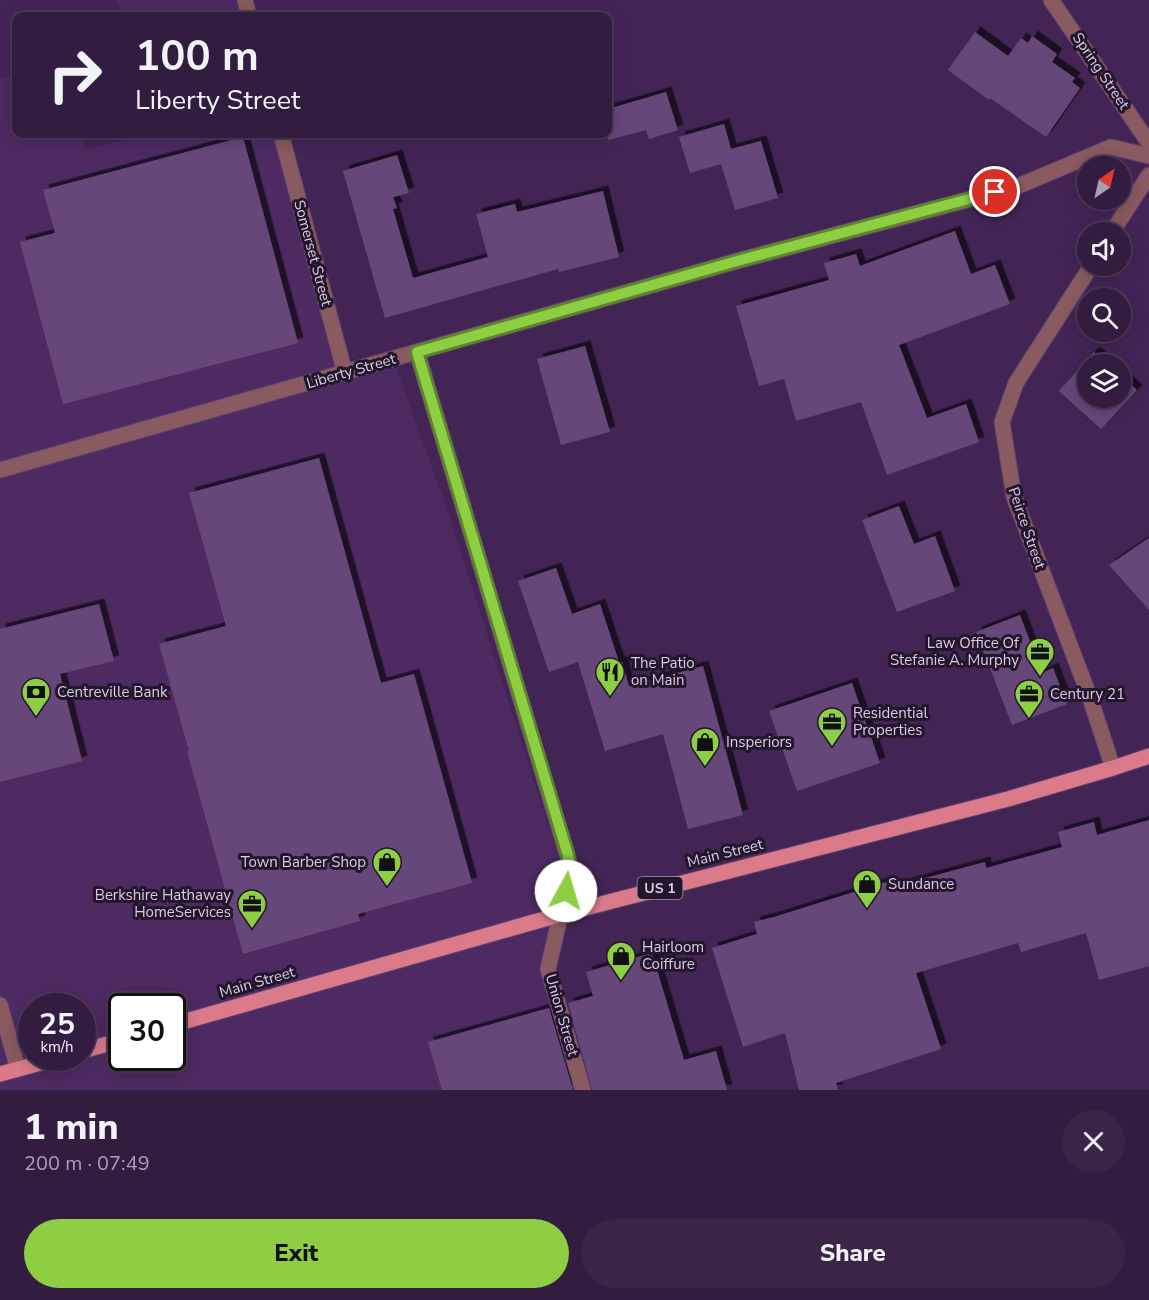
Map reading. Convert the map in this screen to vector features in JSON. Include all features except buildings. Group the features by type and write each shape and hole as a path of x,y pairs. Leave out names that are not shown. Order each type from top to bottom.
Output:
{"main road":[{"name":"Main Street","path":"186,1021 562,914 1008,799 1149,756"},
{"path":"0,1074 18,1069"}],"street":[{"name":"Spring Street","path":"1052,0 1149,143"},
{"name":"Somerset Street","path":"282,138 345,373"},
{"name":"Liberty Street","path":"0,470 737,261 1016,187 1111,147 1149,156"},
{"path":"1118,222 1149,175"},
{"name":"Peirce Street","path":"1085,276 1016,383 1002,423 1014,497 1097,717 1113,768"},
{"name":"Union Street","path":"417,352 571,868 549,969 584,1090"},
{"path":"0,1005 18,1069"}],"shaded area":[{"path":"115,0 238,0 242,12 122,12"},
{"path":"12,74 12,138 83,138 86,149 134,138 278,138 350,366 384,358 396,367 449,515 559,860 550,968 584,1090 0,1090 0,79"}],"place":[{"name":"Law Office Of Stefanie A. Murphy","path":"1040,678"},
{"name":"The Patio on Main","path":"610,698"},
{"name":"Centreville Bank","path":"36,718"},
{"name":"Century 21","path":"1029,720"},
{"name":"Residential Properties","path":"832,748"},
{"name":"Insperiors","path":"705,768"},
{"name":"Town Barber Shop","path":"387,888"},
{"name":"Sundance","path":"867,910"},
{"name":"Berkshire Hathaway HomeServices","path":"252,930"},
{"name":"Hairloom Coiffure","path":"621,982"}],"route":[{"path":"566,891 571,868 567,852 417,352 737,261 995,192"}]}
